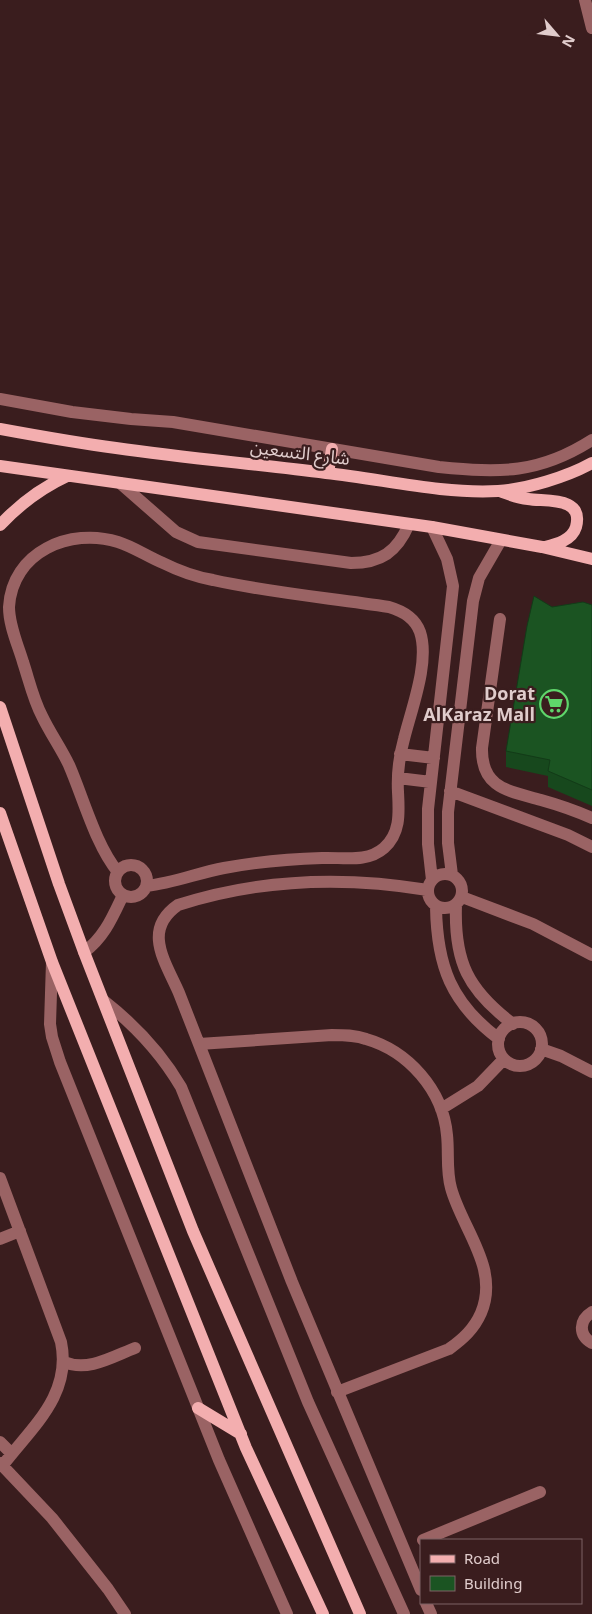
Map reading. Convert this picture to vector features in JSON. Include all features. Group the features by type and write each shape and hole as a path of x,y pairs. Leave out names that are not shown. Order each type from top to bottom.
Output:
{"main road":[{"name":"شارع التسعين","path":"0,429 115,448 328,473 409,486 499,491 554,479 592,463"},
{"path":"328,473 332,449"},
{"path":"0,466 432,527 542,547 592,559"},
{"path":"0,525 31,497 67,476"},
{"path":"499,491 527,499 563,502 570,506 575,513 577,521 575,530 564,541 542,547"},
{"path":"0,707 59,884 84,952 193,1230 360,1614"},
{"path":"0,813 52,962 241,1434 323,1614"},
{"path":"198,1408 241,1434"}],"street":[{"path":"585,0 592,28"},
{"path":"0,399 92,414 173,422 439,466 496,471 526,468 551,461 571,453 592,440"},
{"path":"120,483 176,532 198,542 351,563 364,563 376,560 397,546 409,524"},
{"path":"432,527 447,558 453,586 427,827 430,885 428,896 436,907 437,940 453,989 473,1017 499,1039"},
{"path":"118,872 106,856 69,765 39,711 11,625 10,595 15,580 33,556 53,545 74,539 105,539 119,542 179,570 211,580 389,607 404,612 415,623 420,632 422,659 417,692 400,754 398,778 399,816 397,828 388,844 373,855 362,858 298,859 248,864 146,886"},
{"path":"452,875 447,827 474,595 479,578 501,540"},
{"path":"500,619 482,748 482,757 487,774 507,791 561,806 592,818"},
{"path":"400,754 434,758"},
{"path":"398,778 431,782"},
{"path":"450,791 568,835 592,847"},
{"path":"124,866 138,866 144,871 147,878 146,886 143,892 137,896 130,897 123,895 118,890 115,878 124,866"},
{"path":"420,1588 292,1282 179,993 160,950 158,940 159,929 169,911 178,905 248,888 308,881 430,885 438,876 444,874 452,875 461,884 462,890 459,901 456,936 458,950 466,972 488,1004 513,1024"},
{"path":"84,952 96,942 104,931 123,895"},
{"path":"436,907 443,909 459,901 533,924 592,955"},
{"path":"52,962 50,1024 60,1062 198,1408 262,1560 287,1614"},
{"path":"104,1001 130,1022 148,1040 163,1059 181,1088 308,1402 404,1614"},
{"path":"520,1022 532,1026 540,1036 542,1049 539,1055 529,1064 516,1066 504,1060 500,1054 499,1039 507,1027 513,1024 520,1022"},
{"path":"199,1044 332,1035 349,1035 365,1038 381,1044 407,1061 427,1083 441,1109 447,1134 450,1186 455,1202 484,1266 487,1287 484,1307 470,1332 449,1348 337,1392"},
{"path":"542,1049 561,1056 592,1072"},
{"path":"441,1109 478,1086 504,1060"},
{"path":"0,1178 61,1342 64,1362 61,1382 48,1408 31,1432 2,1464 52,1518 108,1589 125,1614"},
{"path":"0,1240 20,1231"},
{"path":"592,1312 583,1320 582,1326 585,1338 592,1343"},
{"path":"64,1362 84,1366 135,1348"},
{"path":"0,1442 12,1454"},
{"path":"427,1539 540,1492"},
{"path":"403,1549 420,1542"}],"building":[{"name":"Dorat AlKaraz Mall","path":"534,596 552,607 583,602 592,605 592,790 548,771 550,760 506,751 527,626"}],"place":[{"name":"Dorat AlKaraz Mall","path":"554,704"}]}
